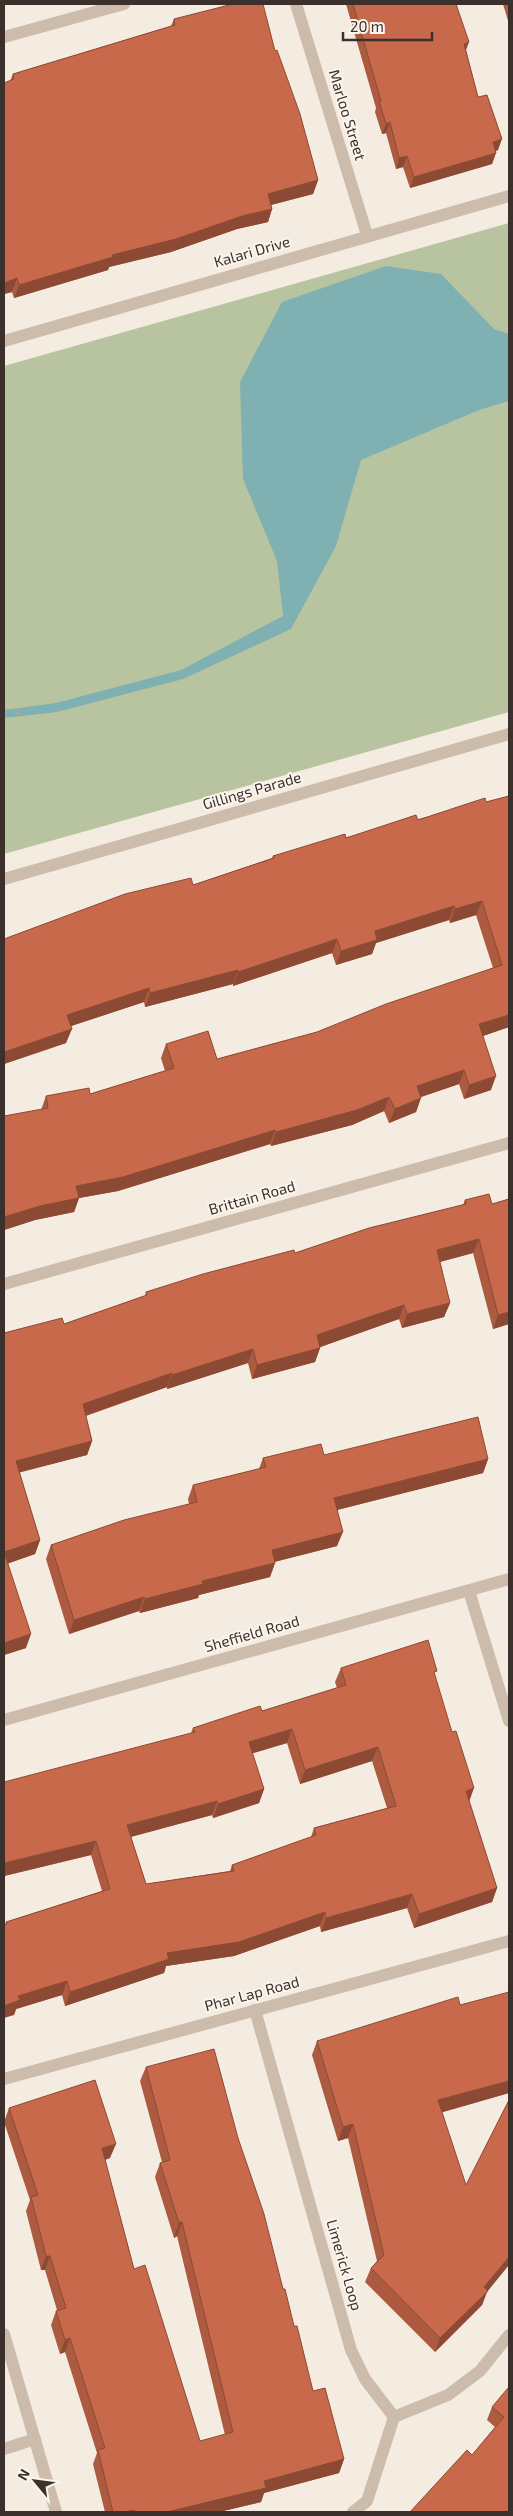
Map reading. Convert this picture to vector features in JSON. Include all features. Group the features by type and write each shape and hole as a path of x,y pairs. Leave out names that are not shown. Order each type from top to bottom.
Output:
{"street":[{"path":"4,37 124,4"},
{"name":"Marloo Street","path":"296,4 368,235"},
{"name":"Kalari Drive","path":"4,341 509,196"},
{"name":"Gillings Parade","path":"4,879 509,734"},
{"name":"Brittain Road","path":"4,1284 509,1143"},
{"name":"Sheffield Road","path":"4,1720 509,1579"},
{"path":"469,1591 509,1721"},
{"name":"Phar Lap Road","path":"4,2079 509,1941"},
{"name":"Limerick Loop","path":"255,2010 351,2350 365,2378 394,2417"},
{"path":"4,2334 56,2512"},
{"path":"353,2512 367,2501 394,2417 448,2394 480,2371 509,2335"},
{"path":"4,2449 36,2439"}],"path":[{"path":"16,708 19,716"}],"green space":[{"path":"509,223 509,712 4,854 4,366"}],"water":[{"path":"386,266 441,274 494,329 509,334 509,401 479,410 361,460 336,546 291,629 183,679 57,712 4,718 4,710 56,703 181,670 283,616 277,561 243,479 240,382 282,302"}],"building":[{"path":"233,4 263,4 275,51 277,50 300,114 318,180 268,194 272,209 242,216 176,239 112,255 113,257 19,285 17,278 4,283 4,83 14,79 13,74 175,25 174,19"},
{"path":"353,4 456,4 469,42 464,44 478,97 487,95 502,139 493,142 496,153 414,177 407,156 399,158 390,122 386,124"},
{"path":"509,796 509,1015 479,1024 496,1076 469,1085 464,1070 417,1086 421,1098 395,1109 389,1097 357,1110 276,1132 275,1130 123,1177 76,1186 79,1198 40,1206 4,1217 4,1116 48,1108 46,1096 89,1088 90,1094 174,1068 166,1044 208,1031 217,1059 317,1032 386,1004 502,965 482,901 455,909 454,906 375,931 377,940 341,951 337,939 238,972 238,970 150,993 149,988 67,1015 72,1029 4,1052 4,939 125,894 191,878 193,885 274,858 273,856 345,834 346,838 416,815 418,820 485,798 486,802"},
{"path":"489,1194 492,1204 509,1199 509,1312 498,1315 479,1239 437,1250 450,1303 407,1314 404,1305 317,1335 320,1348 257,1365 253,1349 172,1375 172,1373 83,1404 92,1441 16,1461 40,1540 4,1552 4,1333 62,1318 64,1324 147,1295 146,1292 203,1274 294,1250 295,1253 369,1228 466,1204 465,1200"},
{"path":"478,1417 488,1459 334,1498 343,1532 272,1550 275,1563 202,1581 203,1584 145,1599 144,1597 74,1620 51,1545 124,1520 197,1502 193,1485 266,1467 263,1458 321,1444 324,1455"},
{"path":"4,1552 31,1634 4,1643"},
{"path":"428,1640 437,1671 434,1672 452,1732 456,1731 474,1788 466,1791 497,1888 419,1914 412,1894 326,1918 325,1912 239,1942 167,1953 169,1959 70,1992 67,1981 18,1996 20,2000 4,2006 4,1925 7,1924 6,1922 110,1889 96,1841 4,1863 4,1782 195,1732 193,1728 260,1706 262,1711 346,1685 341,1668","holes":["292,1729 305,1770 378,1747 396,1806 314,1828 316,1835 232,1865 234,1871 146,1884 127,1825 217,1801 218,1804 264,1789 249,1742"]},
{"path":"509,1992 509,2081 438,2100 466,2185 509,2100 509,2257 484,2287 488,2291 440,2338 371,2268 384,2255 353,2124 343,2127 317,2041 458,1997 460,2005"},
{"path":"214,2049 238,2138 264,2214 294,2326 297,2326 313,2391 325,2388 344,2459 264,2481 266,2488 167,2512 135,2512 134,2510 113,2512 98,2450 105,2448 70,2338 65,2340 56,2311 66,2308 50,2256 46,2256 31,2197 38,2195 9,2108 95,2080 116,2144 102,2148 134,2269 145,2265 200,2441 233,2432 182,2222 179,2223 160,2163 170,2160 146,2067"},
{"path":"508,2388 509,2512 410,2512 467,2450 472,2455 504,2417 492,2407"}]}
